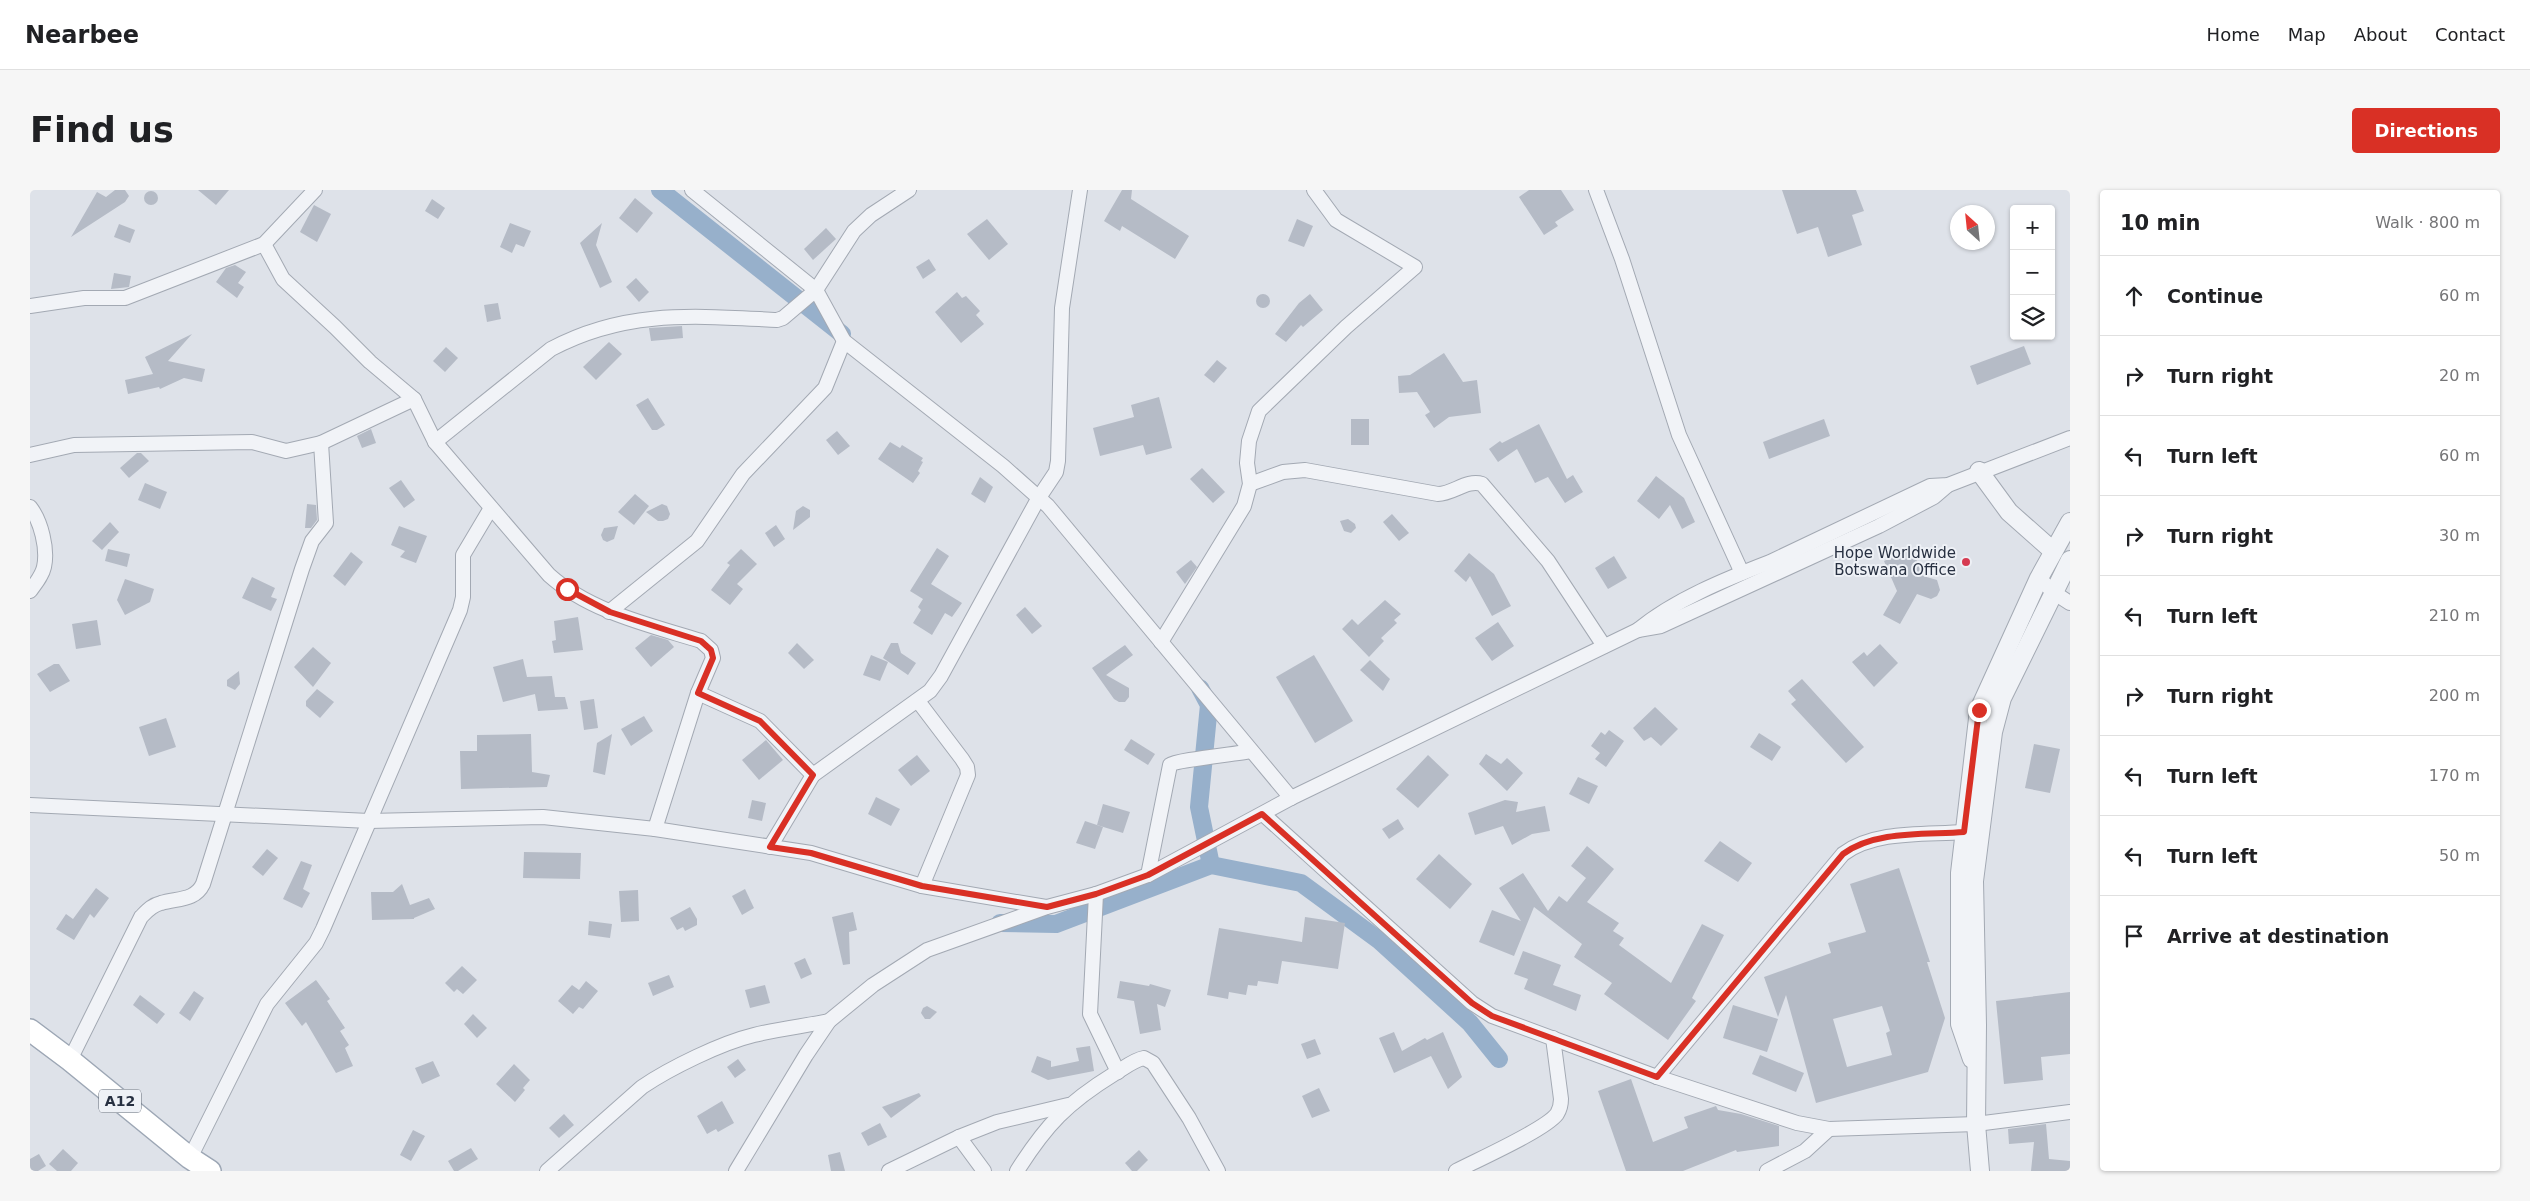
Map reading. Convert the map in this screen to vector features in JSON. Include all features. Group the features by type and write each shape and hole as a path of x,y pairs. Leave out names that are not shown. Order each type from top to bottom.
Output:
{"main road":[{"name":"A12","path":"30,1030 70,1060 190,1158 210,1171"}],"street":[{"path":"30,306 84,298 125,298 264,244 315,190"},
{"path":"435,442 551,349 572,338 630,320 658,317 777,320 783,318 816,290 854,231 871,215 909,190"},
{"path":"770,847 813,775 918,701 941,676 1038,499 1056,472 1058,461 1062,308 1080,190"},
{"path":"1160,642 1244,506 1250,484 1247,463 1249,441 1259,411 1346,327 1415,267 1336,220 1314,190"},
{"path":"1596,190 1622,259 1679,434 1742,573"},
{"path":"694,191 816,290 844,341 1003,466 1048,506 1291,798"},
{"path":"264,244 282,279 335,326 370,362 414,399 435,442 558,582 610,612 701,641 708,646 713,658 698,693 655,829"},
{"path":"610,612 697,541 743,474 825,388 844,341"},
{"path":"30,455 74,445 252,442 286,451 321,443 414,399"},
{"path":"1638,630 1662,626 1773,568 1876,520 1934,497 1948,485 1980,471 2070,438"},
{"path":"70,1060 141,917 159,903 190,897 199,892 226,814 302,569 312,541 326,523 321,443"},
{"path":"1250,484 1296,470 1438,494 1452,493 1474,482 1482,484 1548,561 1604,646"},
{"path":"1980,471 2008,512 2053,551"},
{"path":"30,507 40,528 46,555 40,578 30,591"},
{"path":"190,1158 266,1004 316,943 460,610 463,597 462,564 465,548 491,508"},
{"path":"1980,1171 1976,1124 1977,1026 1971,835 1979,710 2039,578 2070,522"},
{"path":"1971,835 1997,712 2070,560"},
{"path":"736,1171 806,1055 829,1021 873,985 927,950 1047,907 1096,894 1148,875 1291,798 1638,630 1656,615 1742,573 1773,568"},
{"path":"2039,578 2053,592 2070,604"},
{"path":"698,693 760,721 813,775"},
{"path":"918,701 962,759 967,767 968,775 922,886"},
{"path":"1148,875 1170,765 1177,761 1219,757 1251,751"},
{"path":"30,805 369,821 543,816 655,829 811,853 922,886 1047,907"},
{"path":"1262,814 1472,1003 1492,1016 1657,1077 1790,1120 1829,1129 1976,1124 2070,1112"},
{"path":"1657,1077 1843,854 1852,848 1876,840 1971,835"},
{"path":"1096,894 1090,1014 1118,1072"},
{"path":"547,1171 642,1087 656,1077 732,1042 753,1035 829,1021"},
{"path":"1456,1171 1532,1132 1556,1115 1561,1099 1553,1038"},
{"path":"1017,1171 1041,1136 1068,1105 1139,1059 1148,1059 1153,1063 1189,1118 1218,1171"},
{"path":"889,1171 959,1137 1017,1115 1068,1105"},
{"path":"1767,1171 1805,1152 1829,1129"},
{"path":"959,1137 984,1171"}],"building":[{"path":"115,190 125,190 129,196 125,202 71,237 97,192 106,197"},
{"path":"198,190 229,190 216,205"},
{"path":"1122,190 1132,190 1131,199 1189,236 1175,259 1122,226 1120,231 1104,221"},
{"path":"1529,190 1561,190 1574,210 1555,222 1558,226 1544,235 1519,197"},
{"path":"1782,190 1856,190 1864,211 1852,215 1862,245 1828,257 1818,227 1797,234"},
{"path":"151,191 156,193 158,198 156,203 151,205 146,203 144,198 146,193"},
{"path":"635,198 653,213 637,233 619,218"},
{"path":"432,199 445,208 438,219 425,211"},
{"path":"314,205 331,214 317,242 300,232"},
{"path":"987,219 1008,244 989,260 967,234"},
{"path":"1297,219 1313,226 1304,247 1288,241"},
{"path":"510,223 531,231 524,247 516,244 512,253 500,247"},
{"path":"602,223 596,245 612,282 600,288 580,243"},
{"path":"119,224 135,230 130,243 114,237"},
{"path":"826,228 836,239 813,260 804,249"},
{"path":"929,259 936,270 923,279 916,267"},
{"path":"235,265 246,272 238,283 244,287 237,298 216,282 226,268"},
{"path":"114,273 131,276 129,287 111,289"},
{"path":"636,278 649,292 639,302 626,287"},
{"path":"957,292 962,298 966,296 980,311 976,315 984,324 961,343 935,312"},
{"path":"1260,294 1266,294 1270,301 1266,308 1260,308 1256,304 1256,298"},
{"path":"1310,294 1323,310 1303,327 1301,325 1286,342 1275,334 1299,303"},
{"path":"498,303 501,319 487,322 484,305"},
{"path":"682,326 683,338 651,341 649,328"},
{"path":"192,334 168,361 205,369 202,382 184,378 160,389 159,387 128,394 125,380 153,374 145,357"},
{"path":"609,342 622,354 596,380 583,367"},
{"path":"2024,346 2031,364 1977,385 1970,366"},
{"path":"446,347 458,358 445,372 433,361"},
{"path":"1444,353 1463,382 1477,380 1481,413 1449,417 1434,428 1425,415 1430,412 1417,392 1399,393 1398,376 1410,375"},
{"path":"1217,360 1227,368 1214,383 1204,375"},
{"path":"1159,397 1172,448 1146,455 1143,445 1100,456 1093,428 1134,417 1131,405"},
{"path":"648,398 665,425 657,430 652,430 636,405"},
{"path":"1351,419 1369,419 1369,445 1351,445"},
{"path":"1824,419 1830,436 1769,459 1763,442"},
{"path":"1539,424 1567,479 1573,475 1583,492 1565,503 1548,477 1535,483 1517,449 1498,462 1489,449 1500,441 1502,443"},
{"path":"371,429 376,443 362,448 357,436"},
{"path":"837,431 850,446 838,455 826,440"},
{"path":"890,442 900,448 902,445 923,458 918,471 920,473 913,483 878,459"},
{"path":"137,453 141,453 149,461 129,478 120,468"},
{"path":"1202,468 1225,492 1213,503 1190,479"},
{"path":"1656,476 1684,498 1695,522 1682,529 1670,505 1659,519 1637,501"},
{"path":"980,477 993,487 985,503 971,494"},
{"path":"401,480 415,500 404,508 389,488"},
{"path":"145,483 167,492 160,509 138,500"},
{"path":"635,494 649,506 634,525 618,512"},
{"path":"307,504 316,505 317,520 311,528 305,528"},
{"path":"662,504 667,506 670,514 668,519 658,521 646,512"},
{"path":"803,506 810,510 810,517 793,530 796,511"},
{"path":"1392,514 1409,533 1399,541 1383,522"},
{"path":"1348,519 1355,524 1356,528 1351,533 1344,531 1340,521"},
{"path":"110,522 119,532 102,550 92,541"},
{"path":"776,525 785,539 774,547 765,533"},
{"path":"399,526 427,536 416,563 400,557 405,551 391,545"},
{"path":"618,526 614,539 607,542 603,540 601,535 604,528"},
{"path":"937,548 949,556 931,584 962,603 952,617 945,613 932,635 913,623 921,610 918,607 923,599 910,591"},
{"path":"108,549 130,554 127,567 105,561"},
{"path":"741,549 757,564 737,584 743,589 730,605 711,590 730,565 727,563"},
{"path":"1912,549 1923,576 1937,580 1940,590 1937,596 1931,599 1917,594 1900,624 1883,615 1897,591 1884,561"},
{"path":"351,552 363,562 345,586 333,576"},
{"path":"1469,553 1494,574 1511,606 1492,616 1470,576 1466,582 1454,571"},
{"path":"1614,556 1627,578 1608,589 1595,568"},
{"path":"1191,560 1197,567 1185,584 1176,572"},
{"path":"252,577 275,588 271,597 277,599 271,611 242,598"},
{"path":"125,579 154,589 150,602 125,615 117,600"},
{"path":"1385,600 1401,614 1394,620 1397,623 1381,638 1384,641 1369,657 1342,629 1352,619 1358,625"},
{"path":"1025,607 1042,626 1032,634 1016,615"},
{"path":"578,617 583,650 554,653 552,641 556,640 554,621"},
{"path":"97,620 101,645 76,649 72,624"},
{"path":"1498,622 1514,646 1492,661 1475,638"},
{"path":"651,635 668,640 674,647 651,667 635,648"},
{"path":"797,643 814,660 804,669 788,653"},
{"path":"891,643 898,643 901,653 916,663 908,675 883,658"},
{"path":"1880,644 1898,663 1874,687 1852,662 1864,652 1867,656"},
{"path":"1125,645 1133,655 1106,675 1129,688 1129,697 1125,702 1119,702 1114,699 1092,668"},
{"path":"313,647 331,663 313,687 294,667"},
{"path":"871,655 888,662 880,681 863,675"},
{"path":"1314,655 1353,721 1315,743 1276,677"},
{"path":"523,659 527,677 552,676 555,697 565,697 568,709 538,711 535,694 503,702 493,667"},
{"path":"1370,660 1390,679 1383,691 1360,670"},
{"path":"54,664 59,664 70,681 50,692 37,674"},
{"path":"239,671 240,684 235,690 227,686 227,680"},
{"path":"1802,679 1864,747 1846,763 1791,704 1796,700 1788,691"},
{"path":"317,689 334,702 320,718 306,706 306,701"},
{"path":"594,699 598,728 584,730 580,701"},
{"path":"1655,707 1678,729 1661,746 1651,737 1644,741 1633,728"},
{"path":"644,716 653,731 631,746 621,729"},
{"path":"166,718 176,747 149,756 139,727"},
{"path":"1609,730 1624,741 1606,767 1595,759 1600,753 1591,746 1601,732 1605,735"},
{"path":"1759,733 1781,747 1772,761 1750,747"},
{"path":"531,734 532,772 550,775 547,787 461,789 460,751 477,751 477,735"},
{"path":"612,734 605,775 593,772 597,743"},
{"path":"1131,739 1155,754 1148,765 1124,750"},
{"path":"766,740 783,760 759,780 742,760"},
{"path":"2034,744 2060,749 2050,793 2025,788"},
{"path":"1486,754 1501,764 1507,758 1523,773 1507,791 1479,764"},
{"path":"917,755 930,771 911,786 898,770"},
{"path":"1428,755 1449,775 1418,808 1396,789"},
{"path":"1578,777 1598,786 1589,804 1569,794"},
{"path":"876,797 900,809 891,826 868,814"},
{"path":"752,800 766,803 762,821 748,818"},
{"path":"1505,800 1518,802 1516,812 1545,806 1550,831 1532,834 1512,845 1503,826 1475,835 1468,813"},
{"path":"1103,804 1130,812 1123,833 1097,825"},
{"path":"1398,819 1404,829 1389,839 1382,829"},
{"path":"1085,821 1103,827 1095,849 1076,843"},
{"path":"1720,841 1752,863 1738,882 1704,861"},
{"path":"1587,846 1614,869 1587,902 1619,923 1613,931 1624,938 1619,945 1671,983 1702,924 1724,935 1692,998 1696,1001 1668,1040 1604,994 1612,983 1574,957 1582,944 1534,907 1514,956 1479,942 1492,910 1521,921 1499,888 1523,873 1548,911 1559,896 1567,902 1586,878 1571,866"},
{"path":"267,849 278,858 263,876 252,867"},
{"path":"524,852 581,853 580,879 523,878"},
{"path":"1439,854 1472,884 1450,909 1416,879"},
{"path":"301,861 312,865 303,889 310,893 302,908 283,899"},
{"path":"1899,868 1930,962 1927,962 1945,1018 1928,1072 1816,1103 1786,995 1778,1017 1764,977 1831,953 1828,943 1866,932 1850,884","holes":["1882,1006 1890,1031 1886,1033 1892,1055 1847,1067 1833,1019"]},
{"path":"402,884 410,905 429,898 435,909 414,919 372,920 371,892 393,892"},
{"path":"96,888 109,898 94,918 90,914 74,940 56,929 66,914 73,919"},
{"path":"745,889 754,908 742,915 732,896"},
{"path":"638,890 639,921 621,922 619,891"},
{"path":"690,907 697,919 697,925 685,931 683,927 677,930 670,918"},
{"path":"853,912 857,930 849,932 850,964 843,965 832,917"},
{"path":"1305,917 1345,923 1338,969 1282,961 1278,984 1258,981 1257,986 1248,985 1246,995 1229,992 1228,999 1207,995 1219,928 1302,942"},
{"path":"589,921 612,924 610,938 588,935"},
{"path":"1523,951 1561,965 1553,985 1581,995 1576,1011 1524,989 1528,979 1514,974"},
{"path":"805,958 812,974 801,979 794,963"},
{"path":"462,966 477,980 463,994 457,989 454,992 445,983"},
{"path":"669,975 674,987 653,996 648,983"},
{"path":"316,980 330,999 327,1001 345,1028 340,1031 349,1045 345,1048 353,1066 336,1073 306,1022 302,1026 285,1003"},
{"path":"586,981 598,991 583,1009 579,1007 573,1014 558,1001 572,985 579,990"},
{"path":"1120,981 1149,986 1150,984 1171,990 1165,1007 1157,1004 1161,1030 1140,1034 1134,1001 1117,998"},
{"path":"765,985 770,1003 750,1008 745,990"},
{"path":"194,991 204,998 190,1021 179,1013"},
{"path":"2070,992 2070,1054 2041,1057 2043,1080 2004,1084 1996,1001"},
{"path":"140,995 165,1014 157,1024 133,1005"},
{"path":"1733,1005 1778,1019 1767,1052 1723,1038"},
{"path":"927,1006 937,1012 930,1019 925,1019 921,1013 923,1008"},
{"path":"473,1014 487,1028 477,1038 464,1024"},
{"path":"1394,1032 1402,1051 1425,1038 1427,1040 1443,1032 1462,1077 1448,1089 1431,1056 1394,1073 1379,1038"},
{"path":"1315,1039 1321,1054 1307,1059 1301,1044"},
{"path":"1090,1046 1094,1071 1048,1080 1031,1072 1037,1056 1051,1061 1051,1067 1079,1061 1076,1048"},
{"path":"1760,1055 1804,1073 1796,1092 1752,1074"},
{"path":"738,1059 746,1070 735,1078 727,1067"},
{"path":"433,1061 440,1076 422,1084 415,1068"},
{"path":"514,1064 530,1080 523,1088 525,1090 515,1102 496,1084"},
{"path":"1631,1079 1653,1142 1688,1128 1684,1117 1716,1106 1718,1110 1741,1114 1779,1126 1779,1146 1737,1152 1736,1150 1683,1171 1626,1171 1598,1091"},
{"path":"1319,1088 1330,1111 1312,1118 1302,1096"},
{"path":"919,1093 921,1096 891,1118 882,1107"},
{"path":"722,1101 734,1123 718,1132 716,1129 707,1134 697,1116"},
{"path":"564,1114 574,1125 559,1138 549,1128"},
{"path":"880,1123 887,1137 868,1146 861,1133"},
{"path":"2046,1124 2049,1159 2070,1161 2070,1171 2031,1171 2034,1142 2009,1144 2008,1129"},
{"path":"413,1130 425,1136 411,1161 400,1155"},
{"path":"471,1148 478,1159 458,1171 454,1171 448,1161"},
{"path":"63,1149 78,1163 71,1171 57,1171 49,1164"},
{"path":"1139,1150 1148,1160 1137,1171 1132,1171 1125,1163"},
{"path":"840,1152 845,1171 831,1171 828,1155"},
{"path":"39,1154 46,1166 38,1171 30,1171 30,1159"}],"waterway":[{"path":"660,190 842,334"},
{"path":"1200,688 1209,705 1199,807 1211,865"},
{"path":"1000,923 1056,924 1211,865 1301,883 1380,941 1470,1023 1499,1059"}],"place":[{"name":"Hope Worldwide Botswana Office","path":"1966,562"}],"route":[{"path":"567,589 610,612 701,641 708,646 713,658 698,693 760,721 813,775 770,847 811,853 922,886 1047,907 1096,894 1148,875 1262,814 1472,1003 1492,1016 1657,1077 1843,854 1866,842 1896,837 1964,832 1979,710"}]}
